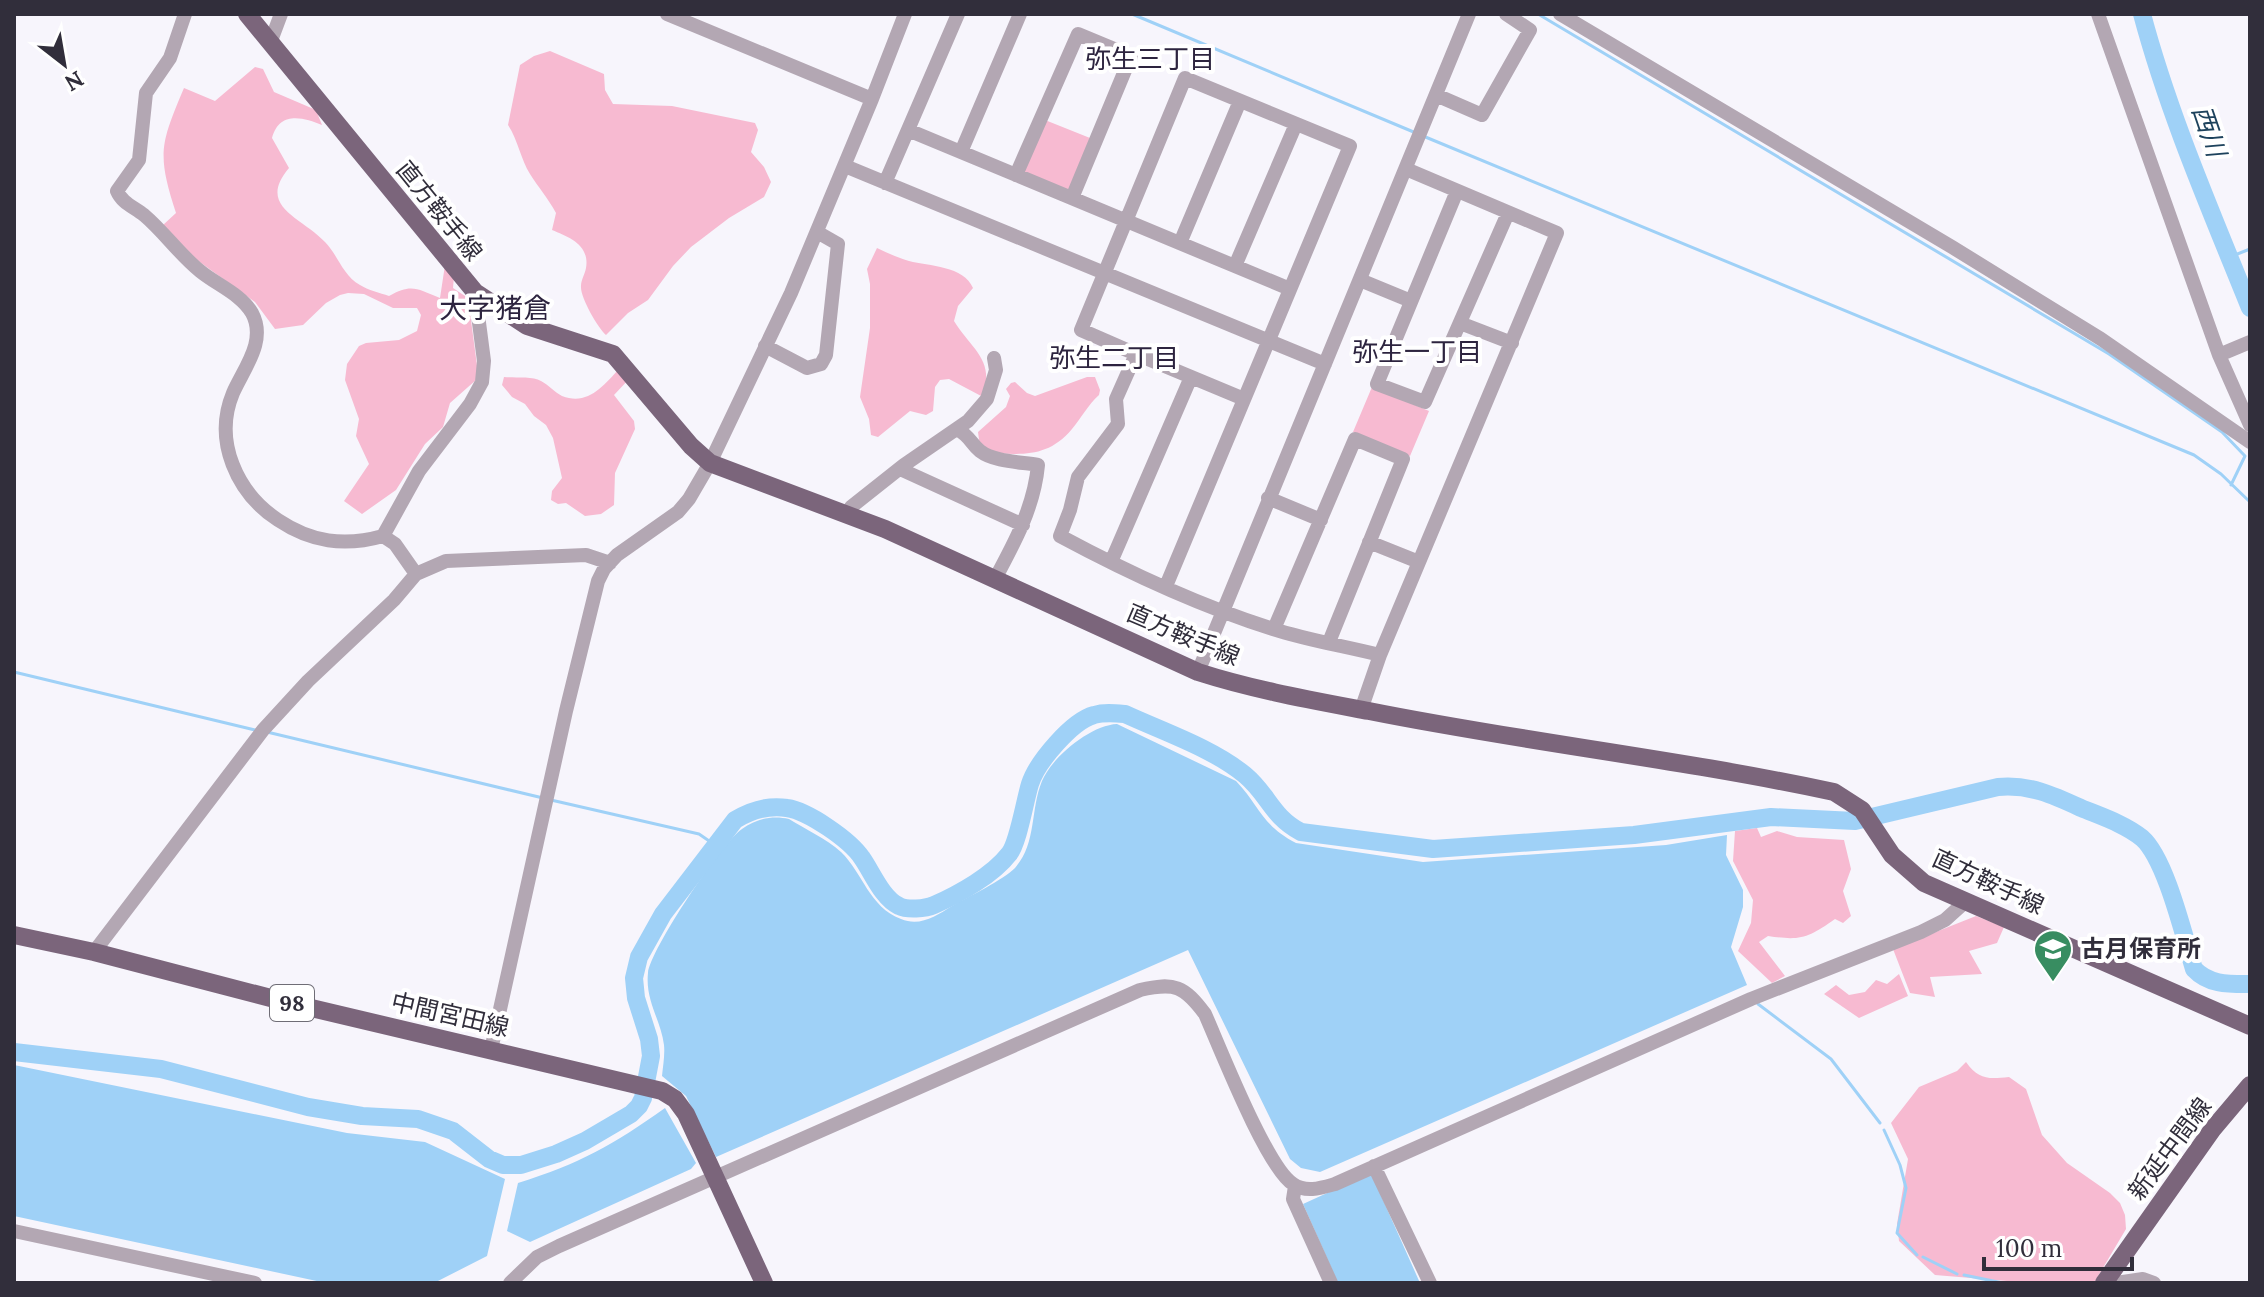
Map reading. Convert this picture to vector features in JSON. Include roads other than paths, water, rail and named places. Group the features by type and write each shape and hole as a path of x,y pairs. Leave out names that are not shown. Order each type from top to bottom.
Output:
{"main road":[{"name":"直方鞍手線","path":"247,14 475,292 527,326 613,354 691,446 710,463 885,529 1198,672 1289,697 1834,792 1862,810 1904,868 1924,883 2250,1026"},
{"name":"中間宮田線","path":"14,935 662,1091 675,1099 686,1114 764,1283"},
{"name":"新延中間線","path":"2104,1283 2212,1130 2250,1085"}],"street":[{"path":"185,14 170,58 146,93 139,160 117,191 199,270 243,302 253,315 256,345 228,409 228,451 239,481 266,512 296,532 323,541 345,542 383,536 395,544 416,574"},
{"path":"268,41 281,14"},
{"path":"667,14 872,99"},
{"path":"491,1050 598,581 617,555 678,512 710,463 817,232 905,14"},
{"path":"885,183 958,14"},
{"path":"961,152 1020,14"},
{"path":"1198,672 1469,14"},
{"path":"1436,95 1482,115 1530,30 1506,14"},
{"path":"1560,14 2101,339 2250,442"},
{"path":"2098,14 2221,355 2250,425"},
{"path":"1016,175 1078,34 1131,56 1072,198"},
{"path":"1166,586 1350,146 1185,78 1081,330 1244,399"},
{"path":"1180,243 1240,101"},
{"path":"1235,266 1296,124"},
{"path":"908,130 1290,289"},
{"path":"845,166 1325,364"},
{"path":"1361,710 1380,655 1557,233 1406,169"},
{"path":"1457,191 1377,384 1425,402 1508,213"},
{"path":"765,346 807,368 821,364 826,355 838,244 817,232"},
{"path":"1360,280 1411,301"},
{"path":"383,536 419,471 470,404 482,382 484,361 475,292"},
{"path":"1460,323 1512,343"},
{"path":"2221,355 2250,342"},
{"path":"1136,354 1116,399 1118,424 1078,477 1060,536 1223,611 1274,629 1380,655"},
{"path":"849,516 851,507 968,421 987,399 996,370 994,358"},
{"path":"1111,562 1191,377"},
{"path":"957,429 969,435 979,451 989,456 1038,465 1036,485 1023,525 995,579"},
{"path":"1274,629 1355,439 1403,459 1329,642"},
{"path":"900,469 1023,525"},
{"path":"1268,498 1321,520"},
{"path":"1369,542 1419,562"},
{"path":"94,952 261,732 308,681 394,600 416,574 446,561 586,555 610,563"},
{"path":"510,1283 537,1257 1140,990 1160,985 1179,987 1191,995 1205,1014 1273,1163 1295,1186 1315,1190 1761,995 1921,932 1945,920 1965,902"},
{"path":"1374,1166 1430,1283"},
{"path":"1295,1186 1293,1199 1331,1283"},
{"path":"14,1231 255,1283"},
{"path":"2116,1283 2143,1279 2154,1283"}],"water":[{"path":"1117,724 1236,781 1268,822 1296,843 1423,862 1666,845 1727,835 1726,855 1743,890 1743,907 1731,947 1747,985 1320,1172 1301,1168 1290,1159 1188,950 716,1157 686,1096 662,1076 664,1045 649,993 648,973 673,921 732,838 759,820 776,817 789,819 841,852 874,898 890,914 915,922 928,919 1015,868 1027,848 1042,781 1054,762 1084,736"},
{"path":"14,1065 347,1133 425,1142 505,1179 487,1256 434,1283 326,1283 14,1216"},
{"path":"665,1108 696,1163 691,1169 530,1242 507,1231 518,1183 595,1152"},
{"path":"1371,1173 1420,1283 1338,1283 1303,1204"}],"waterway":[{"path":"1132,14 1416,133"},
{"path":"1538,14 2109,354 2222,432 2245,456 2231,485"},
{"name":"西川","path":"2142,14 2178,126 2250,308"},
{"path":"1423,136 2194,455 2221,474 2250,502"},
{"path":"2230,257 2250,249"},
{"path":"14,672 255,730"},
{"path":"14,1052 161,1069 308,1107 362,1116 418,1119 453,1131 489,1159 503,1165 521,1165 585,1141 639,1106 651,1056 636,998 634,978 639,957 663,914 735,820 753,811 773,807 796,810 828,827 848,843 893,902 907,908 930,906 975,883 1002,862 1012,849 1030,784 1040,765 1076,725 1105,713 1125,714 1232,765 1260,790 1283,819 1301,832 1433,849 1634,835 1771,817 1855,821 1998,787 2031,789 2112,821 2142,838 2151,848 2166,880 2194,969 2213,981 2250,984"},
{"path":"267,732 543,798"},
{"path":"551,800 699,834 715,845"},
{"path":"1758,1004 1831,1059 1880,1123"},
{"path":"1884,1130 1900,1165 1906,1188 1897,1233 1917,1255"},
{"path":"1923,1257 1957,1274"},
{"path":"1964,1275 2003,1283"}],"place":[{"name":"古月保育所","path":"2053,983"}],"district":[{"name":"弥生三丁目","path":"1150,59"},
{"name":"大字猪倉","path":"495,308"},
{"name":"弥生一丁目","path":"1417,352"},
{"name":"弥生二丁目","path":"1114,358"}]}
